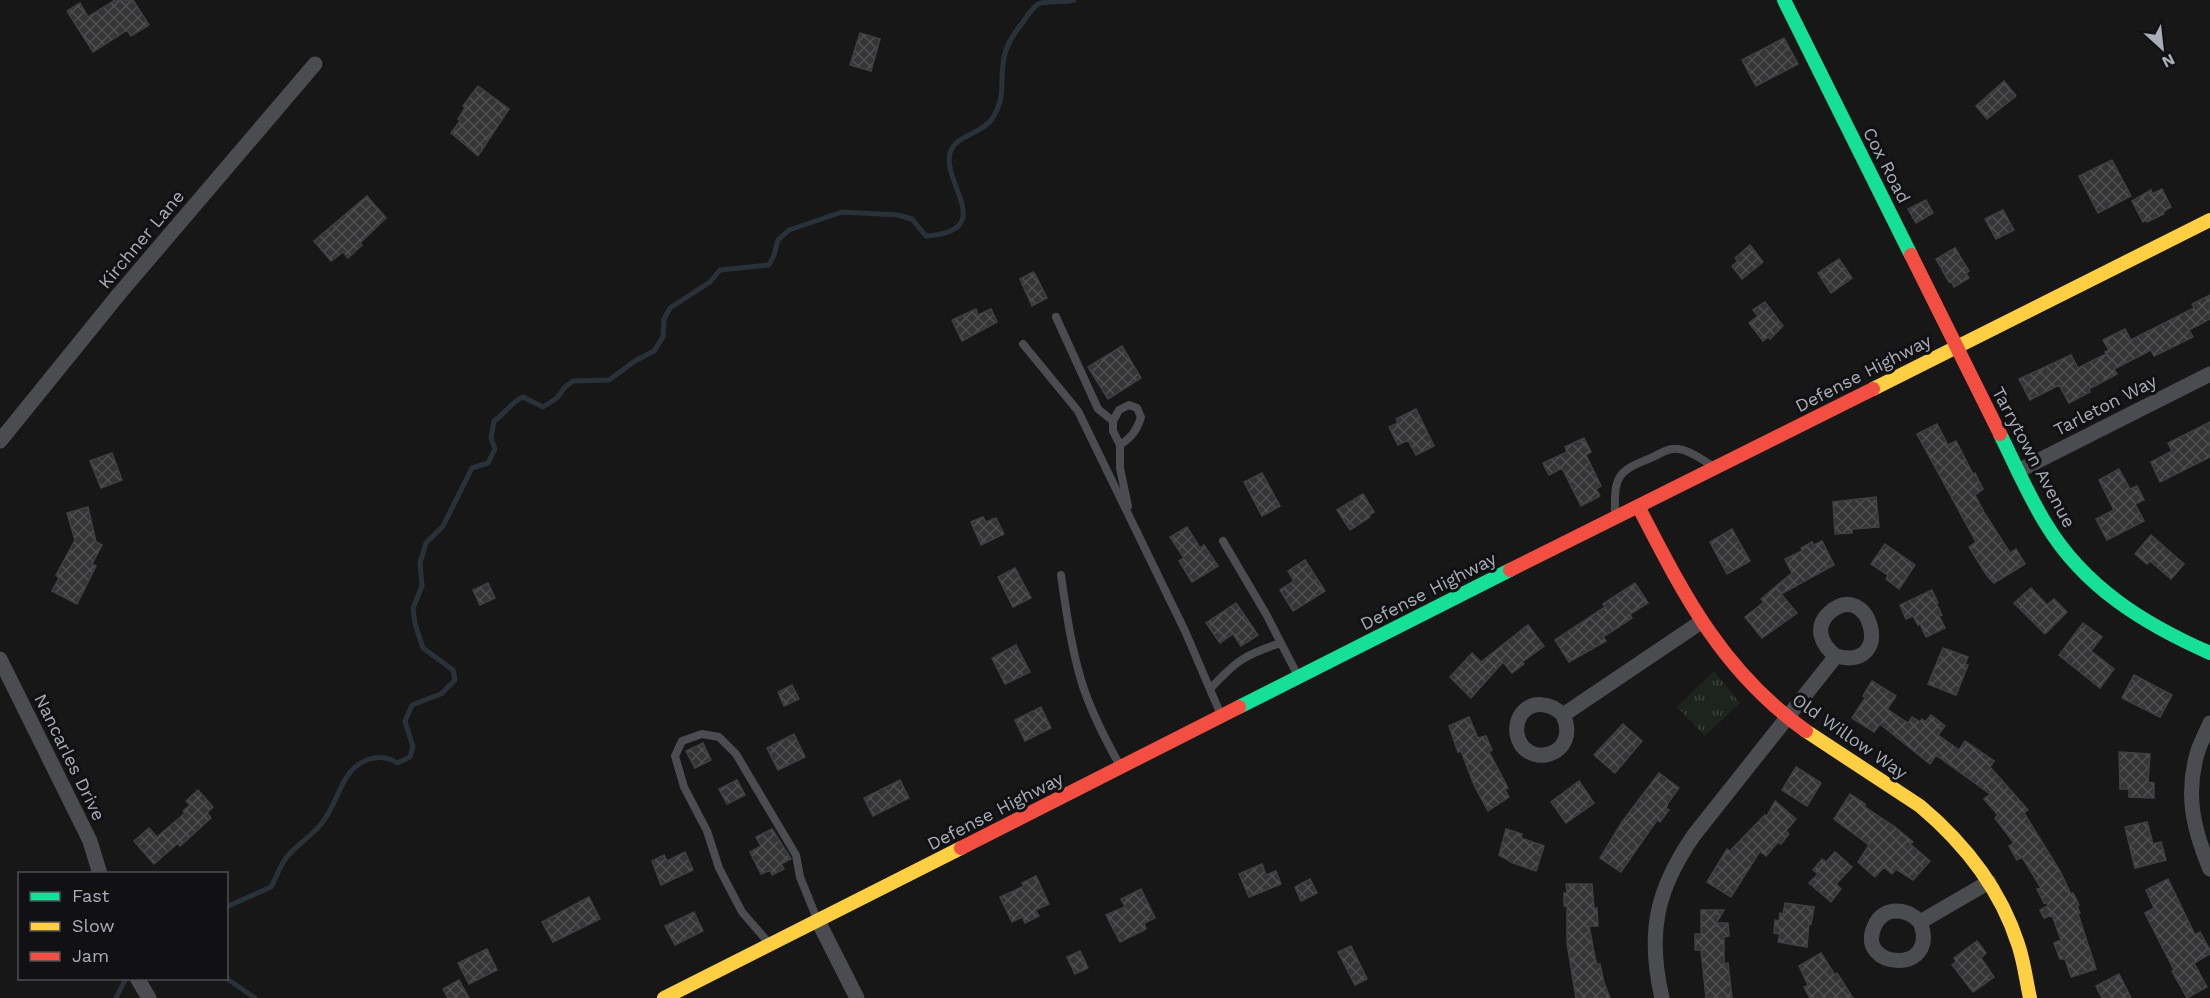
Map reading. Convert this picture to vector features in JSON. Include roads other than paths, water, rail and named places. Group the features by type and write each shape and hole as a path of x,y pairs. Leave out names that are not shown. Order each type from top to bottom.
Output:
{"main road":[{"name":"Cox Road","path":"1784,0 1957,346"},
{"name":"Defense Highway","path":"664,998 1715,467 2210,220"},
{"name":"Tarrytown Avenue","path":"1957,346 2018,471 2050,531 2067,555 2091,581 2118,603 2173,638 2210,653"},
{"name":"Old Willow Way","path":"1638,506 1701,622 1752,686 1839,754 1920,806 1965,849 1989,882 2006,912 2019,946 2030,998"}],"street":[{"name":"Kirchner Lane","path":"0,441 127,285 315,64"},
{"name":"Tarleton Way","path":"2018,471 2210,374"},
{"path":"1563,715 1701,622"},
{"path":"1662,998 1656,973 1654,942 1657,912 1667,880 1694,835 1836,656"},
{"name":"Nancarles Drive","path":"0,660 90,841 100,872"},
{"path":"2210,723 2197,753 2192,785 2192,814 2197,839 2210,870"},
{"path":"1920,922 1989,882"},
{"path":"818,921 857,998"},
{"path":"138,980 149,998"}],"lane":[{"path":"1056,317 1098,409 1113,421"},
{"path":"1023,344 1078,411 1185,631 1222,716"},
{"path":"1120,446 1138,428 1141,417 1137,408 1129,405 1119,410 1113,421 1113,431 1120,446 1120,468 1130,516"},
{"path":"1616,517 1617,480 1628,467 1674,448 1715,467"},
{"path":"1223,541 1299,677"},
{"path":"1061,575 1071,640 1081,680 1091,709 1121,767"},
{"path":"1210,689 1233,665 1249,654 1281,643"},
{"path":"770,945 742,912 719,868 707,831 684,787 675,756 682,741 702,734 719,737 736,754 796,855 800,877 818,921"}],"waterway":[{"path":"228,906 271,887 286,858 326,818 346,778 356,766 369,759 383,758 397,763 410,757 413,747 405,721 412,705 441,694 455,680 453,670 423,648 415,624 413,608 422,586 420,563 426,543 443,526 472,468 488,463 495,449 491,438 494,421 523,397 543,407 557,398 573,381 609,380 635,361 654,351 663,337 664,319 670,308 710,282 720,270 769,265 778,240 789,230 842,212 898,215 912,219 926,236 947,232 959,225 963,216 962,204 950,165 950,153 953,147 963,138 988,124 997,111 1001,96 1005,53 1014,34 1030,12 1038,4 1074,0"},
{"path":"228,979 255,998"},
{"path":"116,998 125,980"}]}
